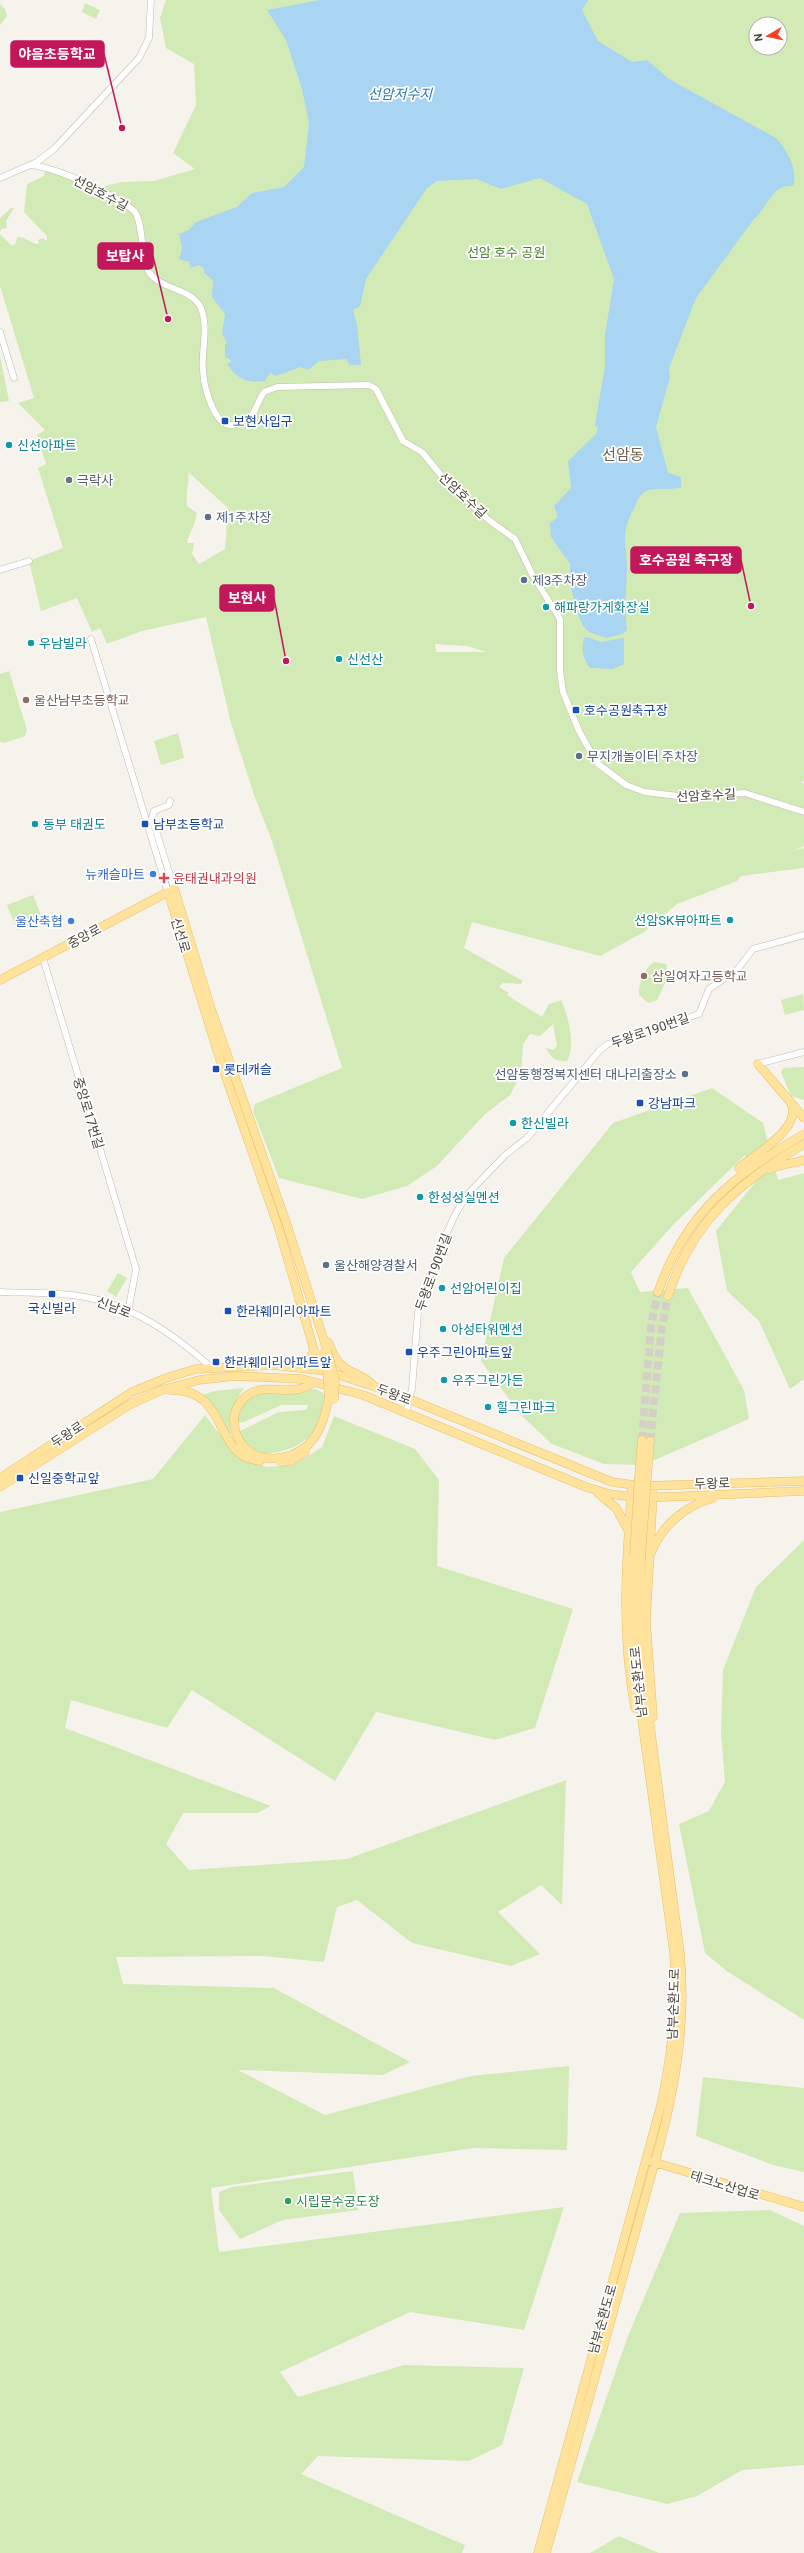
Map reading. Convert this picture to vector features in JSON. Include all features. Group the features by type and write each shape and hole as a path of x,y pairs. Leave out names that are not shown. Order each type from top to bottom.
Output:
{"main road":[{"name":"중앙로","path":"0,980 171,890"},
{"name":"신선로","path":"171,890 221,1063 283,1227"},
{"path":"758,1064 804,1118"},
{"path":"792,1103 804,1109"},
{"path":"697,1218 735,1173 788,1128 794,1116 792,1103"},
{"path":"658,1292 676,1250 708,1204 740,1175 804,1134"},
{"path":"668,1296 677,1270 693,1240 714,1211 740,1187 770,1164 804,1144"},
{"path":"740,1187 781,1164 790,1165 804,1160"},
{"path":"162,1390 182,1389 205,1402 220,1421 232,1445 245,1456 270,1464 293,1460 313,1446 330,1416 331,1399 324,1351 283,1227"},
{"path":"283,1227 314,1351 310,1358 288,1367"},
{"path":"283,1227 296,1246 327,1340 337,1360 345,1368 365,1376 374,1387"},
{"name":"두왕로","path":"0,1478 124,1396 170,1377 212,1368 251,1365 327,1371 410,1400 590,1475 632,1486 804,1481"},
{"name":"두왕로","path":"0,1488 129,1405 176,1385 235,1376 302,1379 363,1396 406,1412 586,1487 631,1498 804,1491"},
{"path":"315,1382 298,1390 258,1390 248,1394 238,1404 234,1415 235,1434 245,1450 263,1458 274,1459 300,1450 317,1434 326,1415 331,1399"},
{"name":"남부순환도로","path":"546,2553 655,2162 675,2081 682,2022 680,1953 634,1650 632,1612 638,1556 643,1476 642,1440"},
{"name":"남부순환도로","path":"643,1476 650,1441"},
{"path":"632,1486 624,1608 627,1663 658,1810"},
{"path":"653,1486 647,1637 658,1810"},
{"path":"586,1487 616,1508 628,1531"},
{"path":"649,1561 657,1540 676,1517 699,1503 728,1495"},
{"path":"628,1531 633,1522 639,1520 648,1525 650,1532"},
{"name":"남부순환도로","path":"538,2553 667,2079 675,1992 674,1953 658,1810"},
{"name":"테크노산업로","path":"646,2160 804,2207"}],"street":[{"path":"0,178 31,165 54,149 71,134 139,58 148,38 151,0"},
{"name":"선암호수길","path":"31,165 60,172 104,193 135,212 151,275 163,285 189,295 201,309 205,328 203,373 215,416 220,422 231,425 245,420 253,414 264,392 277,387 364,385 376,389 404,441 422,452 450,486 515,539 533,576 560,619 560,671 563,692 581,734 595,761 626,785 645,792 686,797 745,793 804,812"},
{"path":"0,332 14,378"},
{"path":"0,570 29,561"},
{"name":"신선로","path":"91,639 142,807 171,890"},
{"path":"153,820 154,811 169,805 170,801"},
{"path":"142,807 153,820"},
{"name":"신선로","path":"153,820 171,890"},
{"name":"두왕로190번길","path":"406,1412 410,1400 418,1312 441,1246 466,1196 504,1155 527,1138 600,1050 608,1044 699,1014 709,989 737,970 753,949 804,935"},
{"name":"중앙로17번길","path":"43,958 136,1269 128,1312"},
{"path":"758,1064 804,1052"},
{"name":"신남로","path":"0,1292 79,1296 111,1304 162,1328 181,1340 212,1368"}],"green space":[{"name":"선암 호수 공원","path":"166,0 804,0 804,781 801,782 804,784 804,846 792,851 804,848 804,868 741,876 737,881 677,904 644,932 600,956 472,922 464,948 523,981 521,984 503,983 499,987 509,993 507,995 542,1017 549,1004 561,1000 570,1030 570,1054 567,1061 560,1061 554,1059 546,1048 554,1050 557,1046 553,1024 540,1036 530,1034 523,1044 521,1074 510,1095 484,1115 437,1166 407,1186 362,1199 279,1178 253,1111 255,1104 342,1068 272,841 254,795 231,723 206,617 142,631 107,644 100,628 92,632 77,598 41,611 29,561 63,548 38,468 46,464 37,435 45,430 18,403 34,398 0,286 0,234 12,246 16,243 17,237 36,244 39,244 38,240 43,238 47,241 47,236 24,212 27,184 44,176 46,168 92,189 122,182 154,181 195,169 173,153 196,105 194,64 166,48 160,18","holes":["188,472 228,508 225,549 199,564 192,554 194,543 187,543 197,513 187,506","435,644 467,646 487,652 436,652"]},
{"path":"85,3 100,10 96,19 82,12"},
{"path":"0,4 5,9 7,16 0,25"},
{"path":"11,208 14,208 6,221 7,228 1,229 0,232 0,218"},
{"path":"0,356 9,401 0,402"},
{"path":"9,671 27,730 25,736 4,743 0,742 0,674"},
{"path":"178,733 184,758 161,765 154,741"},
{"path":"33,895 43,920 17,930 7,905"},
{"path":"654,962 666,964 669,975 657,1000 648,1003 639,995 639,991 645,972"},
{"path":"803,994 804,1010 785,1015 781,1000"},
{"path":"804,1067 804,1100 791,1096 781,1072 783,1068"},
{"path":"712,1088 763,1123 778,1180 804,1173 804,1379 790,1389 759,1321 727,1291 716,1231 757,1180 745,1155 673,1225 631,1272 640,1292 688,1288 744,1390 749,1419 643,1465 604,1464 552,1444 521,1415 481,1361 504,1258 613,1123"},
{"path":"118,1273 127,1278 116,1297 107,1291"},
{"path":"244,1388 232,1411 230,1422 231,1436 202,1395 215,1391"},
{"path":"316,1389 325,1394 319,1422 309,1437 294,1447 286,1450 267,1453 250,1452 238,1432 279,1412 306,1410 308,1405 281,1405 244,1422 236,1423 240,1409 245,1400 255,1394 271,1390"},
{"path":"205,1415 231,1449 266,1467 294,1465 322,1447 334,1416 415,1449 439,1480 437,1566 573,1609 535,1728 495,1740 376,1712 335,1781 192,1690 167,1728 71,1700 65,1728 271,1806 257,1813 183,1813 166,1844 189,1870 347,1859 566,1780 562,1905 541,1885 498,1912 540,1954 511,1966 412,1943 357,1900 337,1907 324,1962 263,1956 116,1957 123,1984 274,1988 410,2062 383,2075 238,2070 325,2115 471,2076 569,2066 567,2150 473,2148 211,2188 219,2252 564,2207 524,2330 410,2312 280,2372 298,2397 404,2365 524,2368 502,2445 469,2461 318,2456 301,2474 465,2545 462,2553 0,2553 0,1512 153,1479"},
{"path":"804,1540 804,2020 728,1972 705,1953 679,1824 709,1811 725,1782 721,1733 723,1670 756,1587"},
{"path":"703,2077 804,2088 804,2172 773,2165 696,2136"},
{"name":"시립문수궁도장","path":"353,2171 358,2210 283,2220 240,2239 219,2210 219,2192 232,2187"},
{"path":"770,2210 804,2226 804,2465 742,2470 697,2496 667,2504 577,2482 628,2336 680,2213"},
{"path":"619,2536 659,2553 590,2553"}],"water":[{"name":"선암저수지","path":"320,0 588,0 582,10 598,41 632,62 647,60 669,79 776,138 788,154 794,173 793,186 780,188 775,192 696,298 669,368 670,377 656,427 668,473 681,477 681,487 671,489 652,489 643,493 638,499 630,516 625,532 627,571 625,608 627,630 622,634 606,638 589,632 583,626 577,612 570,583 570,564 551,537 550,523 558,517 554,506 571,488 568,461 596,434 598,428 595,425 605,366 605,335 614,279 587,204 540,178 501,189 476,179 437,181 427,188 366,279 360,306 353,310 357,325 361,365 350,365 346,359 319,361 308,370 301,367 276,376 270,373 265,381 253,382 239,377 227,364 231,362 230,359 225,357 225,344 227,343 222,334 225,314 212,297 213,280 204,273 204,269 199,265 190,268 189,262 179,259 182,248 179,234 189,230 196,222 237,207 252,193 284,187 304,167 309,123 302,89 286,40 267,10"},
{"path":"587,637 601,642 624,638 624,664 613,669 590,668 584,657 583,650 584,638"}],"tunnel":[{"path":"642,1440 651,1326 658,1292"},
{"path":"650,1441 662,1327 668,1296"}],"place":[{"name":"야음초등학교","path":"122,128"},
{"name":"보탑사","path":"168,319"},
{"name":"보현사입구","path":"225,421"},
{"name":"신선아파트","path":"9,445"},
{"name":"극락사","path":"69,480"},
{"name":"제1주차장","path":"208,517"},
{"name":"제3주차장","path":"524,580"},
{"name":"호수공원 축구장","path":"751,606"},
{"name":"해파랑가게화장실","path":"546,607"},
{"name":"우남빌라","path":"31,643"},
{"name":"신선산","path":"339,659"},
{"name":"보현사","path":"286,661"},
{"name":"울산남부초등학교","path":"26,700"},
{"name":"호수공원축구장","path":"576,710"},
{"name":"무지개놀이터 주차장","path":"579,756"},
{"name":"동부 태권도","path":"35,824"},
{"name":"남부초등학교","path":"145,824"},
{"name":"뉴캐슬마트","path":"153,874"},
{"name":"윤태권내과의원","path":"164,878"},
{"name":"선암SK뷰아파트","path":"730,920"},
{"name":"울산축협","path":"71,921"},
{"name":"삼일여자고등학교","path":"644,976"},
{"name":"롯데캐슬","path":"216,1069"},
{"name":"선암동행정복지센터 대나리출장소","path":"685,1074"},
{"name":"강남파크","path":"640,1103"},
{"name":"한신빌라","path":"513,1123"},
{"name":"한성성실멘션","path":"420,1197"},
{"name":"울산해양경찰서","path":"326,1265"},
{"name":"선암어린이집","path":"442,1288"},
{"name":"국신빌라","path":"52,1294"},
{"name":"한라훼미리아파트","path":"228,1311"},
{"name":"아성타워멘션","path":"443,1329"},
{"name":"우주그린아파트앞","path":"409,1352"},
{"name":"한라훼미리아파트앞","path":"216,1362"},
{"name":"우주그린가든","path":"444,1380"},
{"name":"힐그린파크","path":"488,1407"},
{"name":"신일중학교앞","path":"20,1478"},
{"name":"시립문수궁도장","path":"288,2201"}],"district":[{"name":"선암동","path":"623,455"}]}
